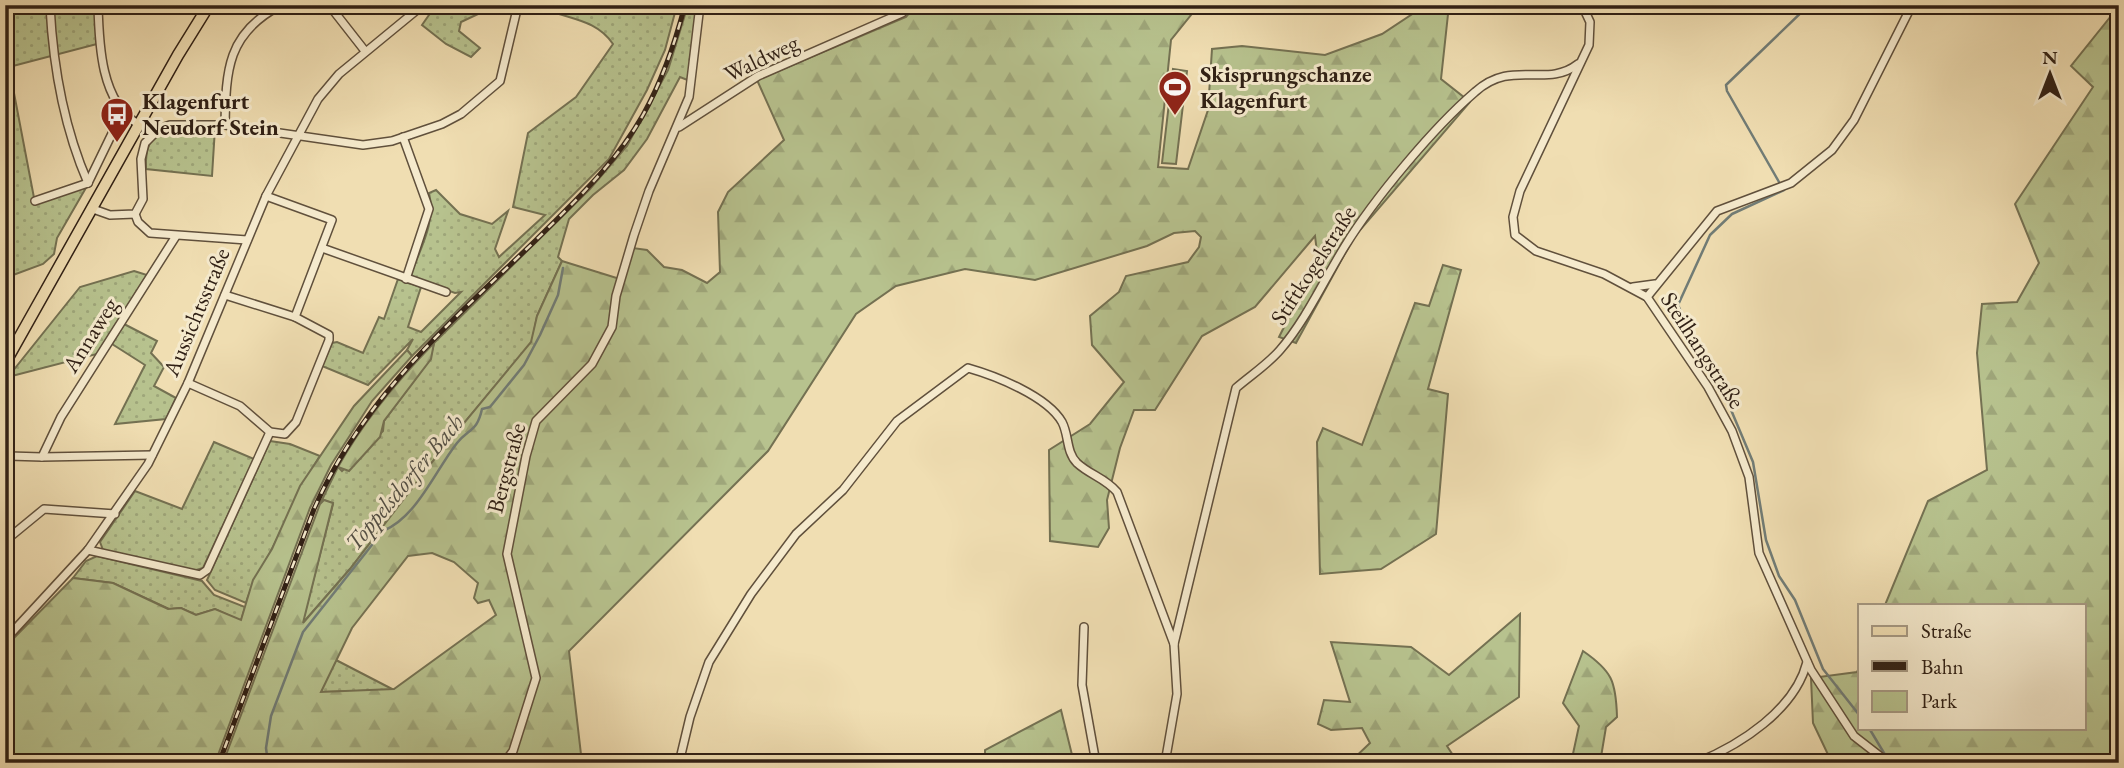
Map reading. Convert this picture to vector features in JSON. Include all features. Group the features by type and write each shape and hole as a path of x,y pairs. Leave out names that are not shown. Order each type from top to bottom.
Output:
{"main road":[{"path":"5,363 138,124 209,5"}],"street":[{"path":"53,5 50,6 53,58 80,166 88,183"},
{"path":"97,5 103,66 122,113 138,124"},
{"path":"225,125 227,72 236,46 253,23 281,5"},
{"path":"328,5 365,51"},
{"name":"Aussichtsstraße","path":"5,640 88,550 152,456 188,383 266,196 296,136 326,87 365,51 423,5"},
{"path":"135,214 143,199 141,159 150,136 170,125 225,125 363,145 403,137 442,124 461,114 500,81 518,5"},
{"name":"Bergstraße","path":"505,763 513,751 536,678 507,554 526,456 536,421 586,371 601,351 612,327 616,296 645,202 679,127 692,82 700,5"},
{"path":"1582,5 1589,16 1591,35 1582,61"},
{"path":"1647,297 1654,285 1672,268 1717,211 1791,183 1832,150 1860,109 1912,5"},
{"name":"Waldweg","path":"679,127 758,76 902,13"},
{"name":"Steilhangstraße","path":"1582,61 1524,181 1513,217 1513,230 1522,243 1536,251 1604,274 1633,287 1647,297 1713,395 1736,441 1749,477 1759,553 1807,661 1854,736 1881,757 1883,763"},
{"name":"Stiftkogelstraße","path":"1165,763 1177,694 1174,644 1236,388 1268,364 1283,347 1346,243 1460,104 1495,78 1517,73 1560,74 1582,61"},
{"path":"35,201 88,183 122,113"},
{"path":"403,137 429,209 407,279"},
{"path":"266,196 332,220 295,317"},
{"path":"93,209 110,215 135,214"},
{"path":"135,214 144,230 176,236 247,240"},
{"name":"Annaweg","path":"42,457 61,417 176,236"},
{"path":"322,248 446,292"},
{"path":"1633,287 1654,285"},
{"path":"188,383 240,406 270,432 280,434 290,431 329,340 328,335 320,328 295,317 225,295"},
{"name":"Stiftkogelstraße","path":"679,763 690,717 709,662 751,594 796,534 843,490 897,421 968,368 1006,381 1052,410 1063,424 1071,455 1078,464 1107,480 1117,492 1174,644"},
{"path":"88,550 200,575 207,570 270,432"},
{"path":"9,456 152,456"},
{"path":"5,541 44,509 115,514"},
{"path":"1084,627 1082,685 1096,763"},
{"path":"1696,763 1750,735 1802,679 1807,661"}],"green space":[{"path":"5,5 95,5 97,44 9,67 35,203 87,186 57,238 54,254 43,264 5,278"},
{"path":"436,5 472,5 478,14 461,22 459,31 480,48 471,57 446,44 422,25"},
{"path":"536,5 677,5 665,50 647,90 609,159 412,356 407,350 413,339 368,385 322,366 332,343 337,342 363,353 379,317 384,319 398,279 421,287 408,327 421,332 461,292 455,293 415,279 411,274 429,224 429,193 436,190 460,214 492,224 508,211 495,249 499,257 545,215 513,207 528,133 576,97 613,44 606,35 588,24"},
{"path":"688,5 698,5 690,81 680,77 647,139 624,170 569,219 558,257 562,261 537,316 532,342 440,452 350,569 302,624 333,504 324,500 320,504 338,467 342,471 383,431 384,421 430,359 434,343 590,189 627,146 668,70"},
{"path":"916,5 1199,5 1171,40 1158,167 1188,169 1208,110 1212,49 1242,46 1325,55 1382,34 1426,5 1449,5 1441,79 1470,102 1354,237 1296,343 1279,337 1318,260 1315,236 1255,307 1202,336 1155,410 1134,410 1120,448 1107,500 1109,528 1098,547 1050,541 1049,450 1090,424 1124,382 1092,345 1090,316 1119,292 1126,276 1188,262 1199,247 1201,237 1195,231 1174,233 1147,246 1035,280 965,269 896,286 856,314 768,451 569,651 582,763 223,763 320,504 324,500 333,503 303,623 350,569 440,452 531,342 537,316 562,261 623,280 633,248 647,250 664,267 682,270 707,283 720,272 718,212 728,192 784,140 757,80 906,17","holes":["432,553 454,562 478,583 474,598 478,603 489,600 496,615 394,689 321,692 352,628 408,556"]},
{"path":"2119,6 2119,763 1832,763 1813,723 1811,678 1858,670 1858,730 2086,730 2086,604 1885,604 1928,501 1987,470 1977,353 1982,304 2017,302 2039,263 2015,204 2093,87 2071,66"},
{"name":"Skisprungschanze Klagenfurt","path":"1173,69 1187,71 1176,164 1162,163"},
{"path":"170,128 215,128 212,176 146,169 146,155 150,144 157,135"},
{"path":"1443,265 1461,270 1428,389 1448,394 1436,534 1381,569 1320,574 1317,442 1323,428 1362,445 1415,303 1429,306"},
{"path":"134,271 147,275 97,354 8,377 80,287"},
{"path":"124,324 157,341 151,353 164,367 154,386 176,398 166,419 115,424 145,365 112,344"},
{"path":"434,343 431,359 384,421 380,437 349,471 338,467 382,402"},
{"path":"407,350 412,356 372,401 331,465 310,508 215,763 5,763 5,647 73,578 113,583 168,609 181,608 196,615 215,609 241,620 253,580 272,549 300,486 354,406"},
{"path":"270,441 290,444 320,456 254,581 246,603 215,590 207,580"},
{"path":"214,442 254,459 203,568 193,571 103,550 100,542 135,491 182,509"},
{"path":"97,556 202,581 214,595 245,607 241,621 215,609 196,615 181,608 169,609 113,583 73,578 86,561"},
{"path":"1520,614 1519,697 1447,746 1458,763 1349,763 1370,743 1362,728 1331,730 1318,724 1324,700 1350,702 1331,642 1411,647 1449,675"},
{"path":"1583,651 1606,671 1615,694 1617,717 1606,727 1600,763 1571,763 1579,726 1563,703"},
{"path":"336,660 394,690 320,692"},
{"path":"1061,710 1074,763 985,763 985,750"}],"waterway":[{"path":"1779,182 1726,85 1809,5"},
{"path":"1784,190 1732,214 1710,235 1678,305 1695,344 1718,379 1753,462 1766,540 1779,576 1795,600 1823,669 1858,713"},
{"name":"Toppelsdorfer Bach","path":"268,763 266,748 271,716 303,632 383,531 395,524 416,504 457,443 475,426 482,409 490,407 524,365 558,295 563,268"},
{"path":"1870,730 1890,763"}],"railway":[{"path":"219,763 314,509 357,431 383,397 441,332 536,240 608,165 632,133 656,89 685,5"}],"place":[{"name":"Skisprungschanze Klagenfurt","path":"1175,117"},
{"name":"Klagenfurt Neudorf Stein","path":"117,144"}]}
